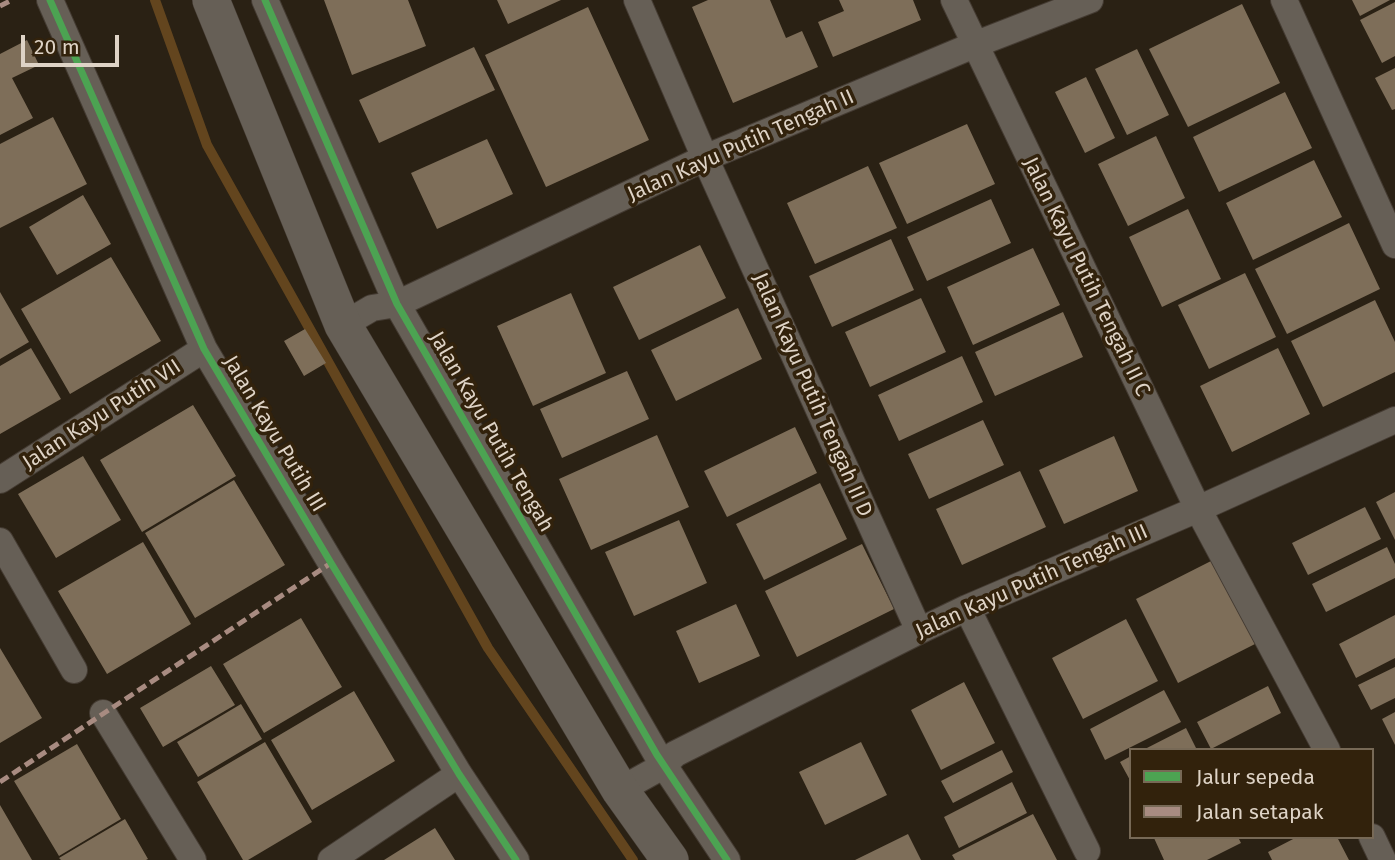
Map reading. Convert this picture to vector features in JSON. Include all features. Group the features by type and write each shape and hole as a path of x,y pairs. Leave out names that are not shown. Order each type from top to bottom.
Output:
{"street":[{"name":"Jalan Kayu Putih III","path":"50,0 204,349 459,774 516,860"},
{"path":"211,0 347,332 617,783 670,860"},
{"name":"Jalan Kayu Putih Tengah","path":"265,0 397,304 727,860"},
{"name":"Jalan Kayu Putih Tengah II D","path":"638,0 705,158 919,631"},
{"name":"Jalan Kayu Putih Tengah II C","path":"954,0 1198,509 1326,748"},
{"name":"Jalan Kayu Putih Tengah II","path":"347,332 372,308 397,304 705,158 974,45 1090,0"},
{"path":"1284,0 1395,245"},
{"name":"Jalan Kayu Putih VII","path":"0,480 204,349"},
{"name":"Jalan Kayu Putih Tengah III","path":"617,783 634,765 665,758 967,608 1198,509 1395,420"},
{"path":"0,541 74,670"},
{"path":"967,608 1087,851"},
{"path":"103,713 193,860"},
{"path":"331,860 459,774"},
{"path":"1373,839 1383,860"}],"building":[{"path":"324,0 408,0 426,46 352,75"},
{"path":"497,0 561,0 508,24"},
{"path":"708,0 770,0 786,38 802,31 818,67 733,103 692,7"},
{"path":"839,0 913,0 921,20 833,57 818,22 844,11"},
{"path":"1352,0 1390,0 1360,16"},
{"path":"1395,2 1395,56 1382,63 1360,20"},
{"path":"1242,4 1280,83 1188,127 1149,49"},
{"path":"588,7 649,140 546,187 485,55"},
{"path":"27,40 39,65 12,78 33,118 0,135 0,54"},
{"path":"474,47 495,90 379,143 359,100"},
{"path":"1137,49 1169,115 1127,135 1095,69"},
{"path":"1395,68 1395,109 1392,110 1375,78"},
{"path":"1086,77 1115,138 1085,153 1055,92"},
{"path":"1285,92 1312,148 1219,192 1193,137"},
{"path":"53,117 87,184 0,228 0,144"},
{"path":"967,124 995,184 907,224 879,163"},
{"path":"1156,136 1185,198 1128,226 1098,164"},
{"path":"487,139 513,194 437,229 411,173"},
{"path":"1314,160 1342,217 1253,260 1226,203"},
{"path":"868,166 897,228 815,264 787,203"},
{"path":"83,195 111,244 57,275 29,227"},
{"path":"991,199 1011,243 927,281 907,237"},
{"path":"1188,209 1221,279 1162,307 1129,237"},
{"path":"1349,223 1380,289 1287,334 1255,269"},
{"path":"891,239 914,290 832,327 809,276"},
{"path":"700,245 726,298 639,340 613,287"},
{"path":"1033,248 1060,305 973,345 947,287"},
{"path":"111,257 161,341 70,394 21,309"},
{"path":"1245,273 1276,337 1209,369 1178,305"},
{"path":"0,292 29,342 0,359"},
{"path":"571,293 606,373 533,406 497,326"},
{"path":"921,298 946,352 870,387 845,332"},
{"path":"1375,300 1395,342 1395,372 1323,407 1291,341"},
{"path":"738,308 762,359 676,401 651,350"},
{"path":"1063,312 1083,357 995,396 975,352"},
{"path":"305,329 326,363 304,376 284,341"},
{"path":"31,348 61,399 0,434 0,366"},
{"path":"1278,348 1310,414 1232,452 1200,386"},
{"path":"962,356 983,402 899,441 878,395"},
{"path":"627,371 649,419 562,458 540,409"},
{"path":"193,405 236,476 142,532 100,460"},
{"path":"983,420 1004,465 929,499 908,454"},
{"path":"795,427 817,473 727,517 704,471"},
{"path":"657,435 689,507 591,550 559,479"},
{"path":"1114,436 1138,491 1064,524 1039,470"},
{"path":"83,456 121,520 56,558 18,494"},
{"path":"1020,471 1046,527 962,565 936,509"},
{"path":"234,480 285,565 195,618 145,533"},
{"path":"820,483 847,539 764,580 736,524"},
{"path":"1395,492 1395,540 1376,502"},
{"path":"1365,507 1381,539 1308,575 1292,543"},
{"path":"679,520 707,583 634,616 605,552"},
{"path":"143,542 191,624 107,674 58,591"},
{"path":"862,544 894,609 797,657 765,591"},
{"path":"1387,547 1395,564 1395,578 1326,612 1312,584"},
{"path":"1213,560 1255,644 1178,683 1136,599"},
{"path":"736,604 760,656 699,683 676,631"},
{"path":"1395,615 1395,658 1356,678 1339,644"},
{"path":"301,618 342,687 264,733 223,664"},
{"path":"1126,619 1158,681 1083,719 1052,658"},
{"path":"0,648 42,718 0,743"},
{"path":"211,666 235,705 163,747 140,708"},
{"path":"1395,667 1395,698 1371,710 1358,685"},
{"path":"964,682 995,743 941,770 911,710"},
{"path":"1268,686 1281,713 1213,748 1197,722"},
{"path":"1164,690 1181,722 1105,760 1090,729"},
{"path":"354,691 395,761 312,810 271,740"},
{"path":"241,704 262,739 198,777 177,742"},
{"path":"1395,712 1395,745 1382,719"},
{"path":"1186,728 1196,748 1147,748"},
{"path":"265,742 312,822 248,860 243,860 197,782"},
{"path":"861,742 887,795 825,825 799,772"},
{"path":"77,744 121,819 59,856 14,781"},
{"path":"1002,750 1013,772 953,803 941,781"},
{"path":"1129,757 1129,778 1120,762"},
{"path":"1012,782 1027,813 959,848 944,817"},
{"path":"0,805 32,860 0,860"},
{"path":"1033,814 1057,860 955,860 952,855"},
{"path":"125,819 148,859 59,858"},
{"path":"435,828 455,860 384,860"},
{"path":"908,834 921,860 855,860"},
{"path":"1154,839 1239,839 1241,843 1207,860 1164,860"},
{"path":"1293,839 1338,839 1349,860 1272,860 1268,852"}],"waterway":[{"path":"155,0 207,145 488,648 633,860"}],"marked path":[{"path":"0,6 12,0"},
{"path":"0,782 331,563"}],"cycle path":[{"path":"50,0 204,349 459,774 516,860"},
{"path":"265,0 397,304 657,755 727,860"}]}
